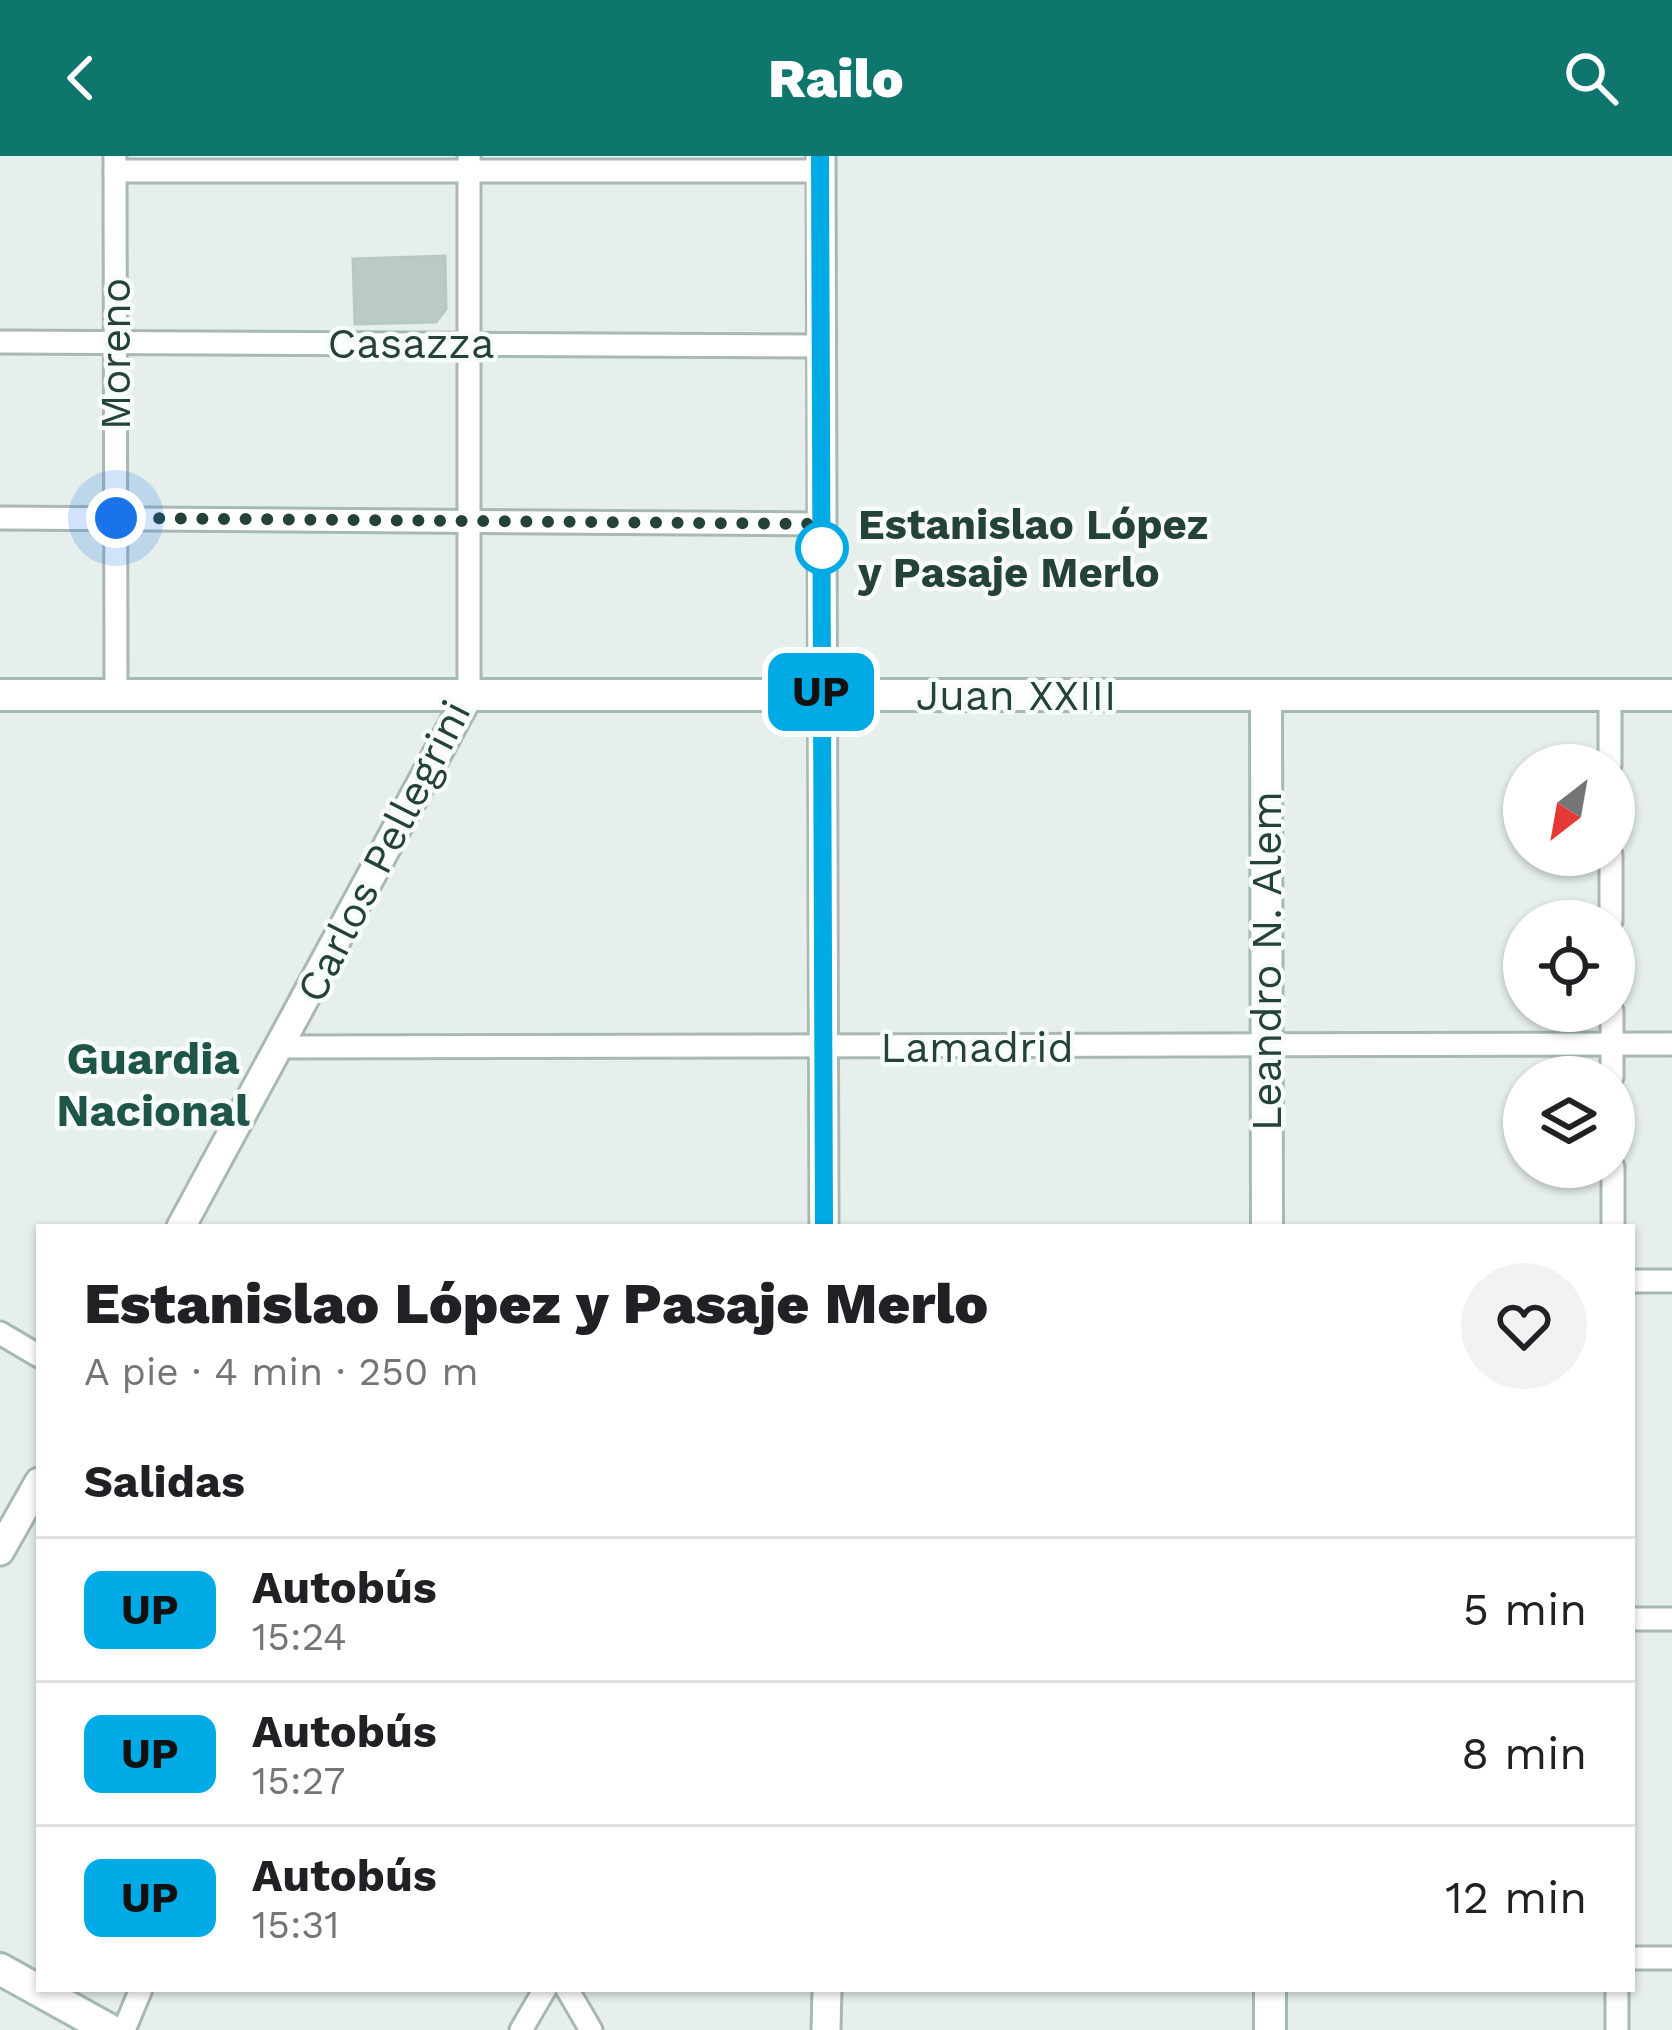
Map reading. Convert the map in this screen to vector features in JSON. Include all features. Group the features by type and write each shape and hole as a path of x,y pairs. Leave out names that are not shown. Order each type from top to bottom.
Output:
{"main road":[{"name":"Juan XXIII","path":"0,695 1672,695"},
{"name":"Leandro N. Alem","path":"1266,695 1267,1224"},
{"path":"0,1969 36,1989"},
{"path":"41,1992 110,2030"},
{"path":"1270,1992 1270,2030"}],"street":[{"path":"115,164 820,164 824,1224"},
{"name":"Moreno","path":"115,164 116,695"},
{"name":"Carlos Pellegrini","path":"183,1224 469,695 470,164"},
{"name":"Casazza","path":"0,342 821,346"},
{"path":"0,518 822,524"},
{"path":"1610,695 1610,744"},
{"path":"1612,1032 1612,1056"},
{"name":"Lamadrid","path":"281,1047 1672,1044"},
{"path":"1612,1188 1613,1224"},
{"path":"1635,1281 1672,1281"},
{"path":"0,1333 36,1354"},
{"path":"0,1552 36,1487"},
{"path":"1635,1619 1672,1619"},
{"path":"1635,1958 1672,1958"},
{"path":"124,2030 140,1992"},
{"path":"520,2030 543,1992"},
{"path":"569,1992 591,2030"},
{"path":"826,2030 827,1992"},
{"path":"1617,1992 1617,2030"}],"building":[{"path":"445,256 446,309 436,322 355,324 353,259"}],"bus line":[{"name":"UP","path":"820,156 824,1224"}],"place":[{"name":"Estanislao López y Pasaje Merlo","path":"822,548"}],"district":[{"name":"Guardia Nacional","path":"153,1084"}],"route":[{"path":"116,518 822,524 822,548"}]}
